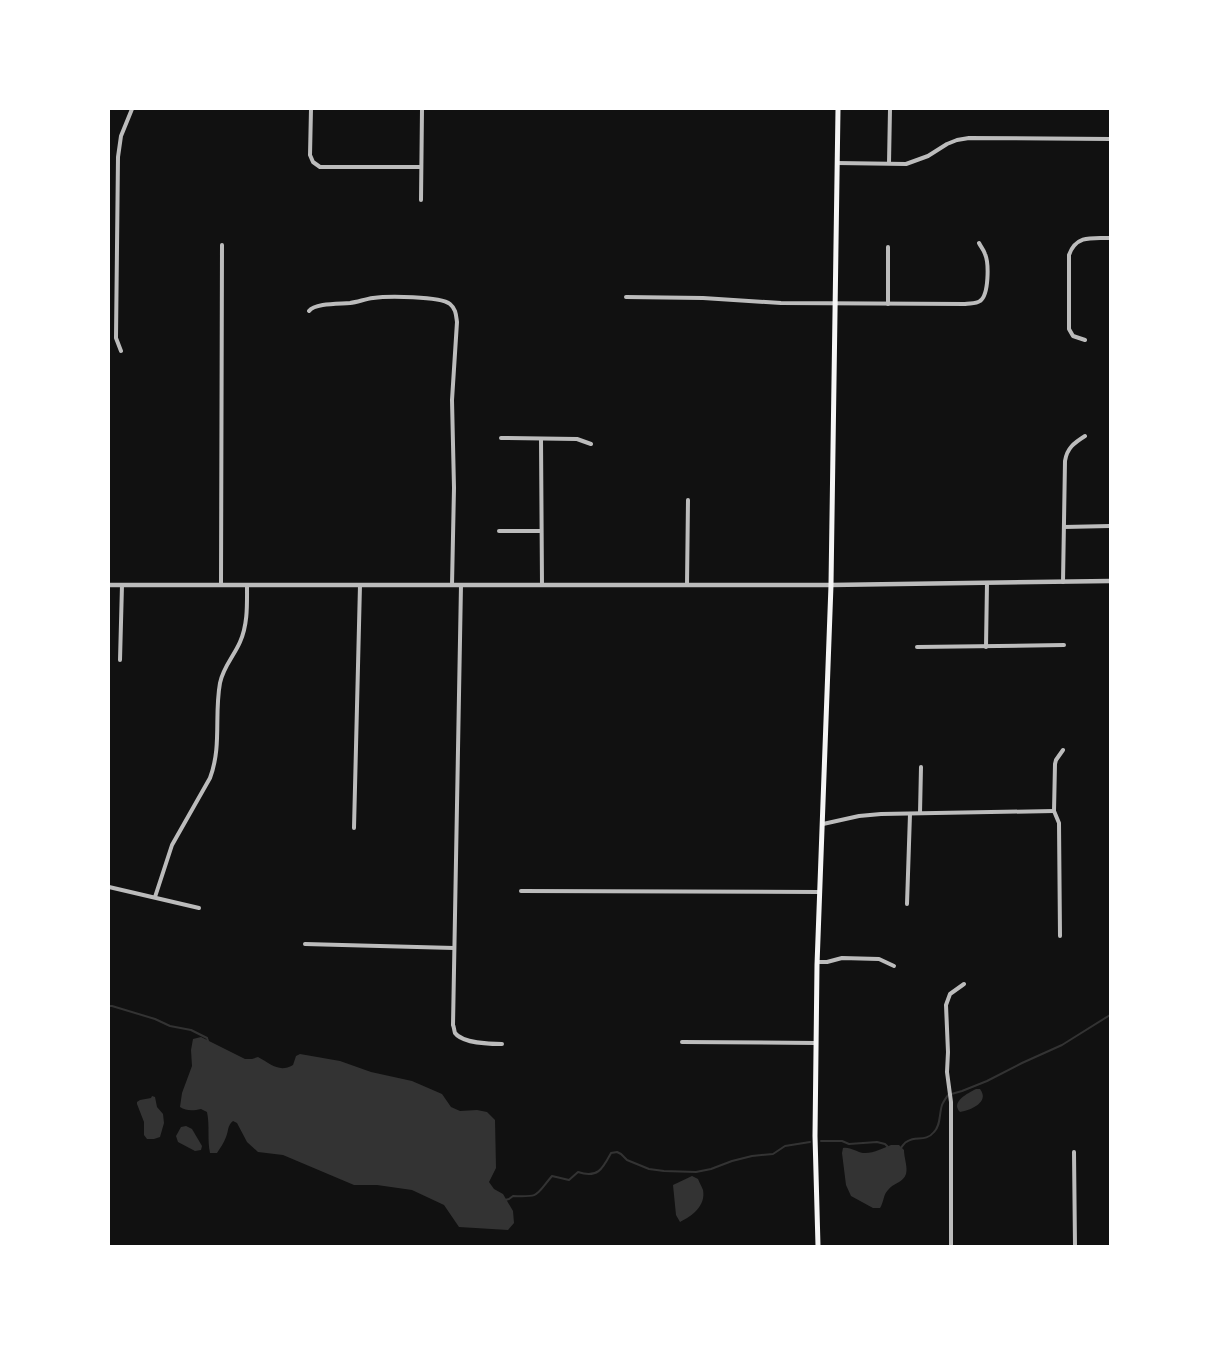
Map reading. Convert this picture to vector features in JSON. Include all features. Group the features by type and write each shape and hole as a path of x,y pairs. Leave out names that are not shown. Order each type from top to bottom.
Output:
{"main road":[{"path":"818,1246 815,1136 817,962 831,586 838,109"}],"street":[{"path":"121,351 116,338 118,157 120,136 132,109"},
{"path":"311,109 310,155 315,164 320,167 421,167"},
{"path":"421,200 422,109"},
{"path":"888,163 890,109"},
{"path":"838,163 906,164 919,160 947,144 969,138 1110,139"},
{"path":"1085,340 1073,336 1069,329 1069,255 1073,245 1085,239 1110,238"},
{"path":"626,296 781,303 977,303 981,300 986,290 987,267 985,254 979,243"},
{"path":"221,585 222,245"},
{"path":"888,247 888,304"},
{"path":"309,311 311,308 318,306 394,297 443,301 451,305 456,311 452,400 454,488 452,585"},
{"path":"1063,582 1066,453 1072,444 1084,436"},
{"path":"500,438 577,439 592,444"},
{"path":"541,438 542,585"},
{"path":"687,585 688,500"},
{"path":"1064,527 1110,526"},
{"path":"499,531 541,531"},
{"path":"109,585 831,586 1110,581"},
{"path":"986,647 987,583"},
{"path":"354,828 360,584"},
{"path":"155,898 172,845 210,778 214,767 218,748 220,686 224,671 240,643 246,623 247,585"},
{"path":"461,585 452,1025 457,1035 475,1042 502,1044"},
{"path":"120,660 122,586"},
{"path":"917,647 1064,645"},
{"path":"1060,936 1059,823 1054,811 1055,764 1063,750"},
{"path":"920,813 921,767"},
{"path":"823,824 859,816 881,814 1054,811"},
{"path":"906,904 910,814"},
{"path":"109,887 199,908"},
{"path":"521,891 820,892"},
{"path":"305,944 454,948"},
{"path":"817,962 827,962 842,958 879,959 894,966"},
{"path":"950,1246 951,1102 947,1072 946,1005 950,994 964,984"},
{"path":"682,1042 816,1043"},
{"path":"1074,1152 1075,1246"}],"shaded area":[{"path":"201,1037 245,1059 258,1057 279,1068 293,1065 296,1056 300,1054 340,1061 371,1072 412,1081 442,1094 451,1107 460,1111 477,1110 487,1112 495,1120 496,1168 489,1182 494,1189 503,1194 513,1211 514,1223 508,1230 459,1227 444,1205 412,1190 377,1185 354,1185 283,1155 258,1152 247,1142 237,1123 233,1121 217,1153 210,1153 207,1112 201,1109 190,1110 180,1107 182,1093 192,1066 191,1050 193,1039"},
{"path":"976,1089 980,1089 983,1098 981,1101 978,1105 960,1112 957,1105 961,1098"},
{"path":"152,1096 155,1097 157,1107 163,1114 164,1123 160,1137 147,1139 144,1135 144,1122 137,1102"},
{"path":"186,1126 192,1129 202,1146 201,1150 195,1151 178,1142 176,1136 181,1127"},
{"path":"891,1145 899,1145 904,1150 906,1174 903,1179 886,1192 880,1208 873,1208 851,1196 846,1185 843,1148 867,1153"},
{"path":"692,1176 698,1179 703,1189 702,1201 697,1210 680,1222 676,1215 673,1185"}],"waterway":[{"path":"109,1006 155,1019 170,1026 191,1030 207,1038 208,1041"},
{"path":"900,1149 905,1143 928,1137 934,1132 939,1123 942,1105 948,1095 987,1081 1062,1045 1110,1015"},
{"path":"821,1141 842,1141 849,1144 877,1142 888,1147"},
{"path":"505,1200 513,1196 537,1194 552,1176 569,1180 578,1172 585,1174 595,1173 599,1171 611,1153 617,1152 627,1160 649,1169 696,1172 752,1156 773,1154 785,1146 810,1142"}]}
